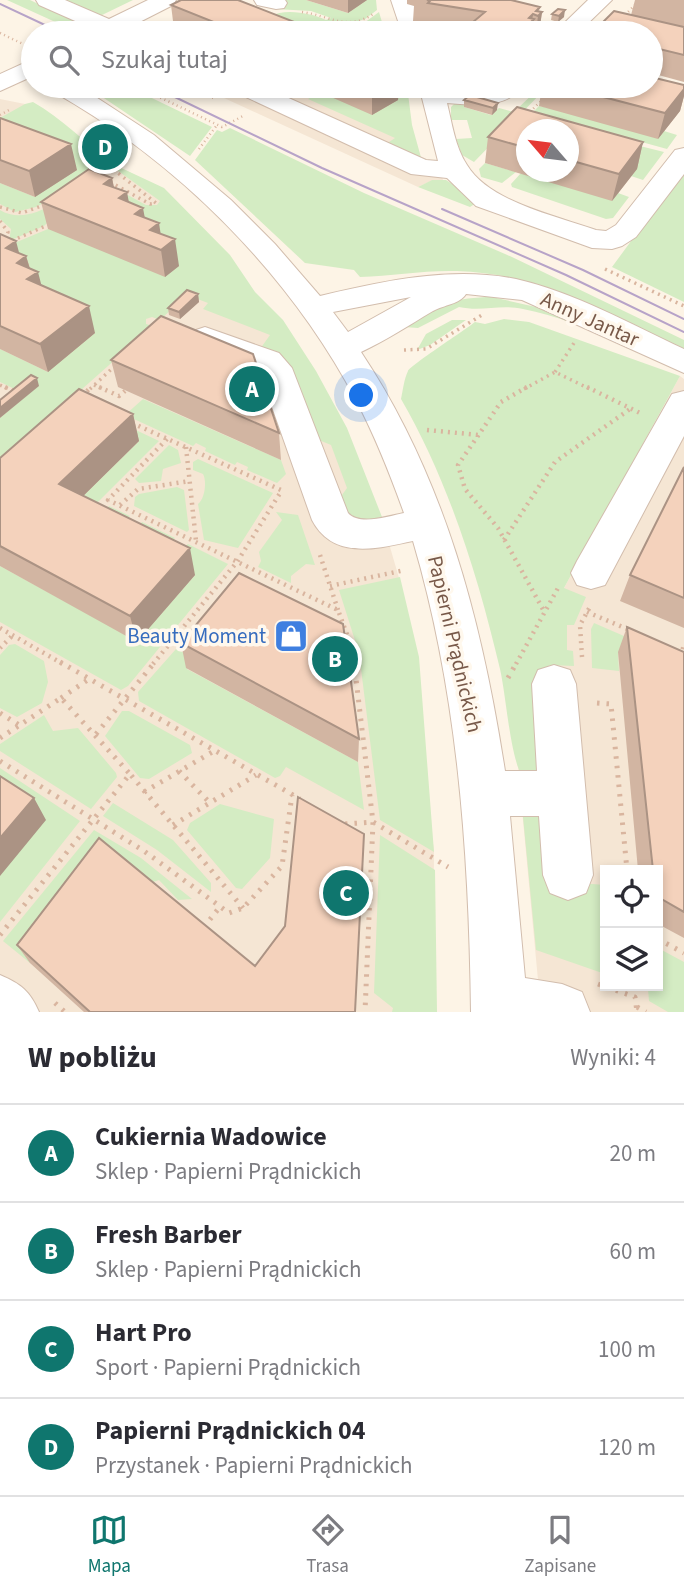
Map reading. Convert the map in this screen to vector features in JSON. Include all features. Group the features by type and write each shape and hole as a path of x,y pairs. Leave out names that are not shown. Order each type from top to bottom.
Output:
{"street":[{"path":"47,0 86,21"},
{"path":"124,21 165,0"},
{"path":"578,21 601,0"},
{"path":"391,4 404,21"},
{"name":"Papierni Prądnickich","path":"5,57 21,62"},
{"path":"0,84 21,75"},
{"name":"Papierni Prądnickich","path":"82,98 141,138 196,183 256,241 313,307 342,347 389,432 426,523 455,621 470,695 485,793 499,1007"},
{"path":"268,98 421,168 455,170"},
{"path":"434,98 445,146 455,170 486,200 604,241 620,237 626,232 684,156"},
{"name":"Anny Jantar","path":"313,307 413,286 447,284 519,290 549,300 684,362"},
{"name":"Anny Jantar","path":"342,347 375,333 438,297 461,290 492,286"},
{"path":"196,334 267,361 275,368 331,520 337,529 346,533 362,534 426,523"},
{"path":"583,583 674,415"},
{"path":"558,678 568,875"},
{"path":"485,793 562,794"},
{"path":"0,1003 11,1012"},
{"path":"499,1007 562,1012"}],"path":[{"path":"360,21 391,4"},
{"path":"279,5 315,13 335,21"},
{"path":"0,33 21,53"},
{"path":"161,98 222,127 247,114"},
{"path":"524,119 543,98"},
{"path":"0,115 15,107"},
{"path":"198,150 217,125"},
{"path":"87,180 122,162"},
{"path":"97,174 150,204 156,203 110,168"},
{"path":"0,207 18,214 32,212 45,204"},
{"path":"0,221 9,234 0,246"},
{"path":"0,246 55,221"},
{"path":"405,351 415,353 430,350 478,316"},
{"path":"558,678 545,613 498,528 465,489 458,465 501,402 555,372 580,333"},
{"path":"75,402 122,360"},
{"path":"555,372 630,408 674,415"},
{"path":"0,385 19,394"},
{"path":"94,385 119,396 125,391"},
{"path":"84,394 93,398"},
{"path":"504,540 555,462 630,408"},
{"path":"126,420 292,495"},
{"path":"426,430 479,435"},
{"path":"101,507 167,439"},
{"path":"186,447 196,542"},
{"path":"120,505 138,489 190,481"},
{"path":"96,734 237,562 282,490"},
{"path":"108,500 338,610 353,650 373,822 365,1012"},
{"path":"330,586 410,569"},
{"path":"545,613 583,583"},
{"path":"558,678 587,612 583,583"},
{"path":"587,612 634,632"},
{"path":"0,628 308,804"},
{"path":"0,648 13,635"},
{"path":"682,665 684,644"},
{"path":"669,647 682,653"},
{"path":"558,678 611,704 627,865"},
{"path":"0,738 89,679"},
{"path":"61,698 96,734 243,908"},
{"path":"0,713 19,725"},
{"path":"144,792 214,751"},
{"path":"0,761 144,851 229,913 243,908 282,866 292,795"},
{"path":"179,771 210,803"},
{"path":"0,935 130,774"},
{"path":"173,825 257,775"},
{"path":"338,820 347,825 373,822 450,869"},
{"path":"344,834 347,825"},
{"path":"199,933 219,908"},
{"path":"663,942 684,953"},
{"path":"636,1006 646,1012"}],"shaded area":[{"path":"224,98 408,98 409,122 421,160 438,162 443,180 433,180 418,187"},
{"path":"0,99 25,104 68,130 112,164 156,185 255,298 381,516 399,578 434,851 433,1012 0,1012"},
{"path":"680,376 684,379 684,1012 541,1012 518,767 505,696"}],"green space":[{"path":"7,0 30,0 74,21 53,21"},
{"path":"61,0 133,0 100,16"},
{"path":"282,0 306,0 348,13 366,0 376,0 377,10 358,21 282,21 271,16 291,12 314,15 326,20 331,18 311,11 275,9 287,2"},
{"path":"379,12 382,21 367,21"},
{"path":"104,98 152,98 212,127 190,156"},
{"path":"409,98 412,125 422,161 386,144 395,138 308,99"},
{"path":"529,98 536,98 474,162 462,155 456,139 472,138 467,120 451,120 451,107 456,102 464,100 464,107 491,115 499,108 514,112"},
{"path":"33,102 113,164 36,207 15,212 0,204 0,183 35,197 0,118"},
{"path":"539,106 677,135 667,149 579,125 579,119 526,119"},
{"path":"230,128 364,193 512,257 684,340 684,352 575,298 519,280 457,271 360,277 354,270 305,263 195,160 217,130 222,132"},
{"path":"579,141 632,144 664,152 643,180 579,146"},
{"path":"485,163 516,172 502,183 481,177 479,169"},
{"path":"117,166 164,188 230,255 255,292 283,320 316,371 347,428 382,517 356,518 337,502 347,488 331,445 314,438 260,349 270,335 203,309 208,303 187,295 160,320 152,317 146,319 146,324 153,326 0,462 0,418 38,386 21,392 0,382 0,349 48,372 0,249 48,229 155,257 102,181 146,205 157,205 160,201 114,168"},
{"path":"684,169 684,302 612,267"},
{"path":"516,178 516,182 565,182 629,197 613,218 606,219 512,187 511,184"},
{"path":"432,180 446,180 479,201 470,207 418,187"},
{"path":"89,182 44,226 9,241 11,229 0,219 0,210 11,215 34,213"},
{"path":"492,297 536,307 621,341 548,315 507,307 459,307 418,328 404,327 424,313 445,304"},
{"path":"504,319 529,322 680,376 564,588 586,597 574,625 567,625 567,650 573,651 574,666 550,665 542,670 543,770 521,774 511,739 500,669 472,565 434,463 401,399 408,371 418,362 475,322 485,324"},
{"path":"452,320 466,320 430,345 417,350 426,334"},
{"path":"143,399 281,460 286,474 277,483 247,470 248,467 237,462 235,465 205,451 206,448 196,443 193,446 125,415"},
{"path":"119,422 159,441 82,518 68,511 139,441"},
{"path":"169,445 178,450 181,463 163,469 161,481 139,483 135,479"},
{"path":"198,459 273,493 238,548 204,540 198,504 204,494 205,481 203,474 193,470 193,462"},
{"path":"177,487 184,490 189,530 187,532 134,506 135,497 139,494"},
{"path":"109,506 130,516 128,518 139,525 142,522 175,538 173,540 184,547 188,544 228,564 128,686 121,690 0,622 0,566 137,641 195,575 93,523"},
{"path":"276,512 298,515 315,565 306,564 291,576 291,583 258,567 261,561 259,552 282,520"},
{"path":"400,577 419,657 434,852 380,820 359,653 339,590"},
{"path":"594,623 670,656 618,653 619,671 592,668 591,629"},
{"path":"15,644 44,661 48,682 42,703 17,717 0,708 0,655 9,645"},
{"path":"176,649 195,658 187,669 358,762 364,810 286,767 280,776 275,778 139,701 138,692"},
{"path":"122,711 129,711 190,745 192,753 149,779 140,778 105,736"},
{"path":"44,715 53,731 78,728 116,773 117,777 91,809 0,751 0,744"},
{"path":"0,768 80,821 0,922"},
{"path":"113,803 173,840 211,883 211,892 157,850 103,816"},
{"path":"220,804 274,819 270,858 242,889 236,888 187,830 190,823"},
{"path":"540,811 553,881 600,885 600,972 536,950 524,814"},
{"path":"94,830 141,858 192,899 178,900 159,880 142,886 109,859 30,963 3,941"},
{"path":"380,835 435,870 437,1012 392,1012 393,1008 374,993"},
{"path":"663,951 684,962 684,1012 668,1012 649,1001 648,991 663,991"}],"building":[{"path":"181,0 238,0 292,21 211,21 171,5"},
{"path":"427,0 511,0 540,7 536,11 542,12 538,16 533,14 529,18 534,19 532,21 474,21 485,12 428,3 430,1"},
{"path":"558,9 565,10 559,16 552,14"},
{"path":"614,11 658,21 604,21"},
{"path":"663,22 684,27 684,55 663,50"},
{"path":"663,80 684,85 684,89 665,113 607,98 663,98"},
{"path":"480,98 498,103 493,108 464,100"},
{"path":"517,107 560,119 516,119 516,145 488,137"},
{"path":"0,118 71,144 29,171 0,160"},
{"path":"579,124 643,142 619,174 579,163"},
{"path":"89,169 112,178 104,184 127,192 119,198 143,208 135,214 159,223 150,230 175,239 161,250 41,202"},
{"path":"0,234 16,241 6,248 26,256 17,263 38,272 27,279 89,306 40,344 0,326"},
{"path":"187,290 198,294 179,312 168,308"},
{"path":"161,316 253,354 279,433 111,360"},
{"path":"31,375 37,378 0,408 0,400"},
{"path":"79,389 133,414 59,484 190,548 130,616 0,546 0,458"},
{"path":"684,467 684,598 630,575"},
{"path":"239,573 343,624 359,739 181,643"},
{"path":"627,627 684,652 684,912 663,900 663,865 652,865"},
{"path":"0,776 34,798 0,838"},
{"path":"298,797 364,834 355,1012 90,1012 17,945 99,838 255,966 285,926"}],"tram line":[{"path":"0,4 36,21"},
{"path":"177,98 322,168 566,275 684,332"},
{"path":"442,209 583,270 684,319"}],"place":[{"name":"Papierni Prądnickich 04","path":"105,147"},
{"name":"Cukiernia Wadowice","path":"252,389"},
{"name":"Beauty Moment","path":"291,636"},
{"name":"Fresh Barber","path":"335,659"},
{"name":"Hart Pro","path":"346,893"}]}
